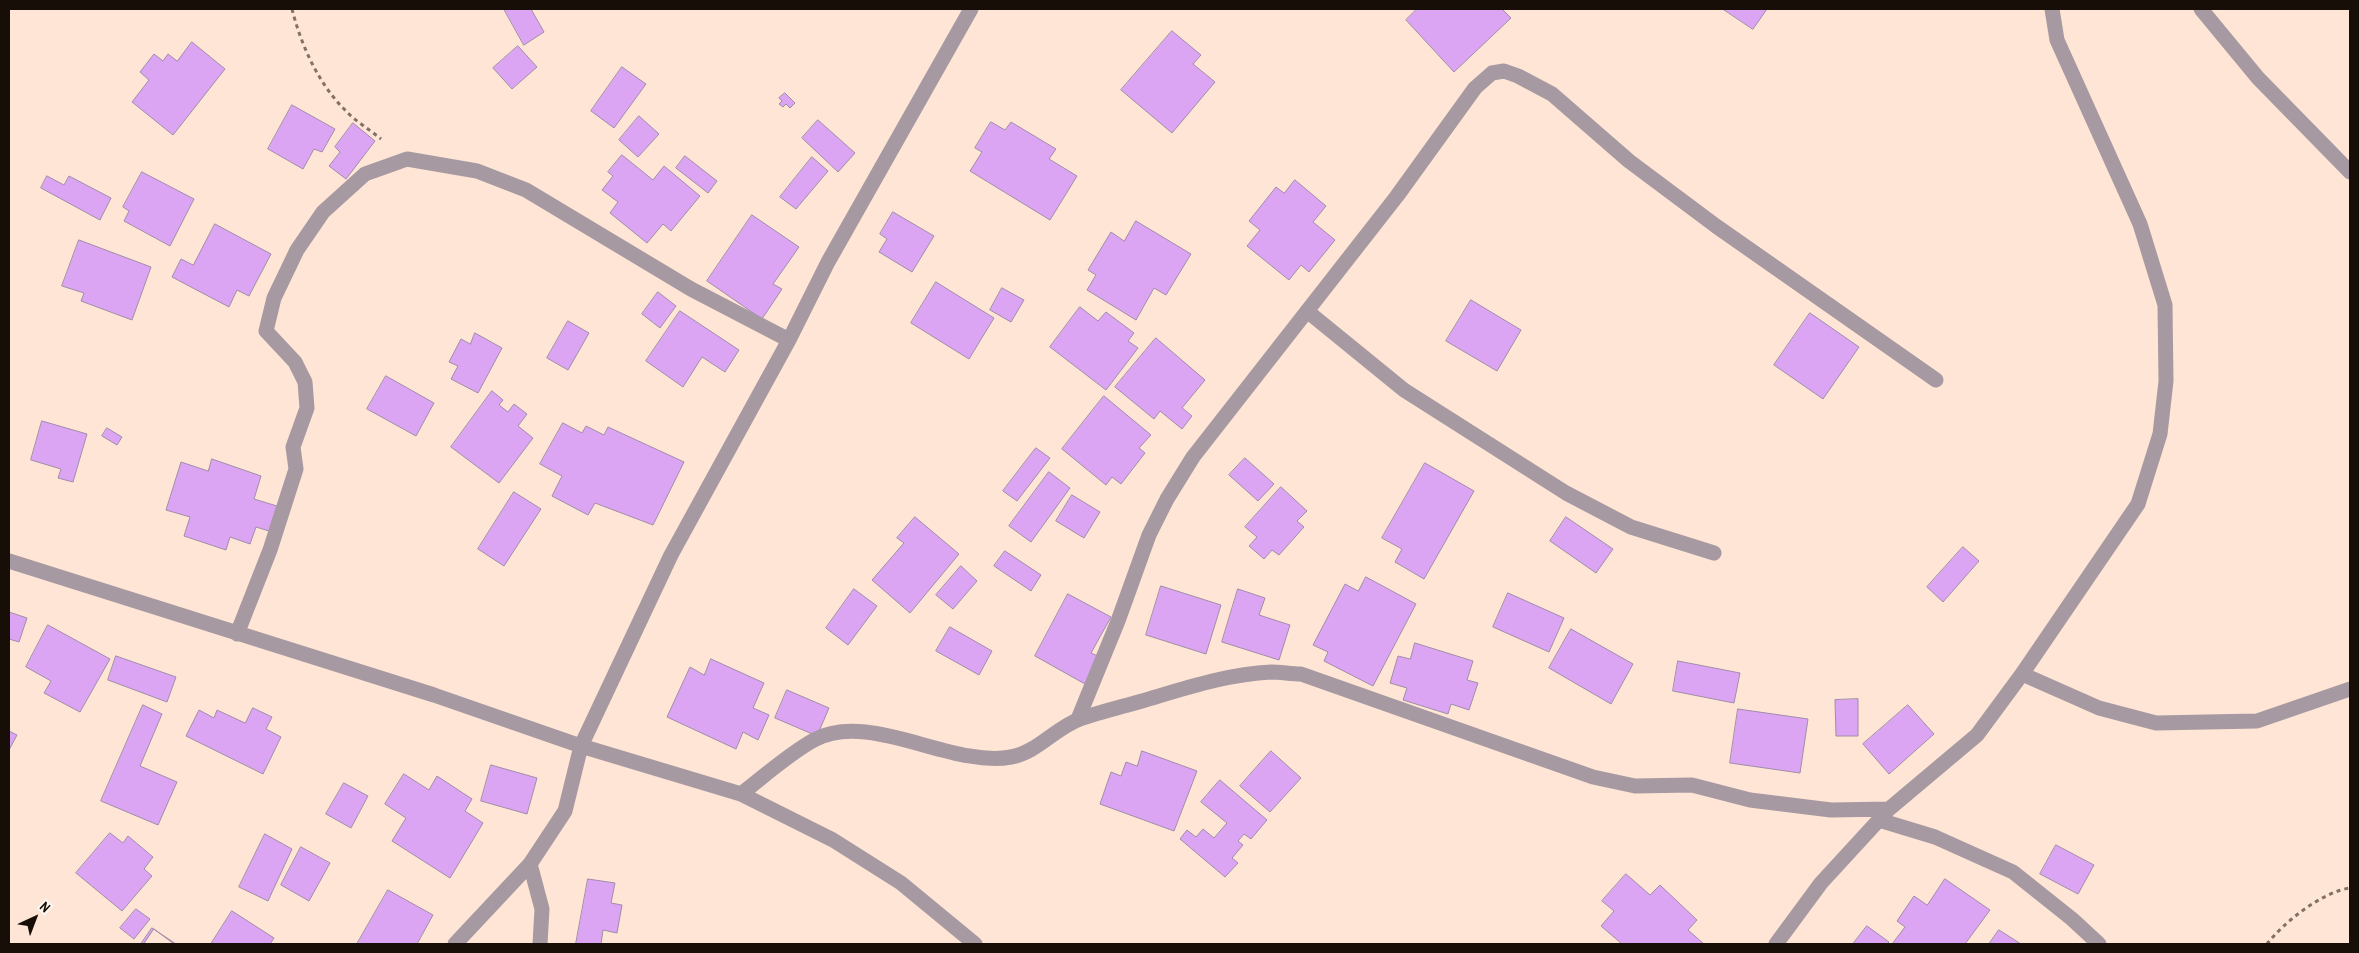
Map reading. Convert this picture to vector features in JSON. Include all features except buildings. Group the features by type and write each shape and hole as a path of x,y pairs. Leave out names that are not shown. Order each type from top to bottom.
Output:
{"street":[{"path":"454,944 530,864 565,811 581,746 671,555 789,340 828,262 971,9"},
{"path":"1776,944 1821,883 1884,814 1977,735 2022,674 2138,504 2160,434 2166,380 2165,306 2140,224 2057,40 2052,9"},
{"path":"2202,9 2258,78 2350,172"},
{"path":"1078,719 1118,621 1149,536 1167,499 1193,457 1397,196 1475,88 1492,73 1504,71 1518,76 1552,94 1629,161 1692,209 1936,380"},
{"path":"237,634 270,550 296,469 293,447 307,408 305,382 295,362 266,331 274,298 297,250 323,212 365,174 406,159 477,171 526,190 691,289 789,340"},
{"path":"1307,311 1404,390 1566,493 1631,527 1714,554"},
{"path":"9,561 434,695 581,746 741,794 833,840 901,883 975,944"},
{"path":"741,794 815,739 842,733 886,734 939,751 986,758 1011,757 1038,746 1078,719 1186,688 1237,676 1271,672 1301,674 1593,777 1635,786 1692,785 1750,800 1831,810 1884,814 2013,872 2072,919 2099,944"},
{"path":"2022,674 2099,708 2156,723 2257,721 2350,689"},
{"path":"530,864 542,909 540,944"}],"path":[{"path":"292,9 296,27 313,64 328,90 345,111 406,159"},
{"path":"2267,944 2275,934 2307,908 2340,890 2350,888"}]}
